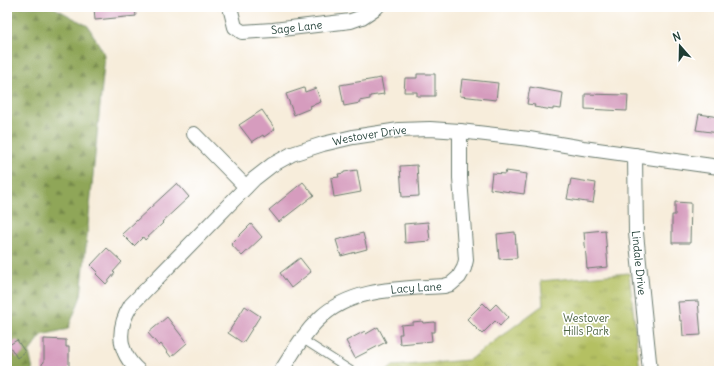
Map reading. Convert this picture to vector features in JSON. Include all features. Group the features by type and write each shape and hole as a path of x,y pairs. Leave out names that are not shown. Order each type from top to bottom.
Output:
{"street":[{"name":"Sage Lane","path":"230,7 235,26 242,32 351,21 362,17 377,7"},
{"name":"Westover Drive","path":"139,371 133,366 125,354 122,345 121,331 125,315 131,305 246,187 265,170 280,160 300,150 353,137 415,129 460,131 529,139 719,167"},
{"name":"Lacy Lane","path":"281,371 309,329 325,313 351,300 379,291 444,286 453,282 462,274 466,260 460,178 460,131"},
{"path":"194,134 246,187"},
{"name":"Lindale Drive","path":"635,155 636,233 650,371"}],"lane":[{"path":"302,339 352,371"}],"green space":[{"path":"7,7 53,7 88,26 105,55 81,296 68,329 42,335 29,352 33,371 7,371"},
{"name":"Westover Hills Park","path":"629,273 640,371 387,371 393,366 469,360 543,305 541,281"}],"building":[{"path":"94,7 135,7 136,16 95,20"},
{"path":"417,74 435,74 435,96 417,96 417,92 404,92 405,78 417,78"},
{"path":"381,78 384,94 370,96 370,99 359,101 360,103 344,106 340,85"},
{"path":"462,79 498,83 496,100 460,96"},
{"path":"530,87 563,93 561,109 553,108 553,110 534,107 535,105 527,104"},
{"path":"304,88 305,92 316,88 321,102 294,115 286,94"},
{"path":"585,94 628,95 627,111 585,109"},
{"path":"262,110 275,129 264,137 263,135 252,142 239,125"},
{"path":"699,114 719,117 719,133 696,130"},
{"path":"417,165 419,196 402,197 400,166"},
{"path":"357,170 361,192 334,197 331,178 339,177 338,174 344,172"},
{"path":"506,171 527,174 524,194 490,189 492,173 505,174"},
{"path":"571,179 596,183 593,203 567,199"},
{"path":"303,182 314,195 279,222 269,210"},
{"path":"177,183 189,197 145,240 143,237 134,246 122,234"},
{"path":"675,202 691,203 690,243 672,243 672,215 675,215"},
{"path":"428,222 430,241 405,243 404,224"},
{"path":"251,224 262,237 242,256 231,244"},
{"path":"605,230 608,267 587,269 584,232"},
{"path":"515,232 517,258 499,259 497,234"},
{"path":"363,233 367,249 341,256 336,240"},
{"path":"107,248 122,262 113,272 115,273 106,284 96,274 98,272 91,265"},
{"path":"300,258 311,272 291,288 280,273"},
{"path":"698,301 701,335 683,336 678,302"},
{"path":"483,303 490,310 496,304 508,317 500,326 495,321 482,334 467,319"},
{"path":"245,306 260,316 243,343 228,333"},
{"path":"167,317 187,343 171,357 161,344 159,346 148,333"},
{"path":"422,321 423,323 435,322 435,332 431,332 432,341 400,344 399,334 402,334 401,325 413,324 413,322"},
{"path":"378,327 386,342 355,358 346,341 365,331 366,334"},
{"path":"44,339 66,340 66,347 69,347 69,371 42,371 42,364 44,362"},
{"path":"17,340 25,352 17,358 9,345"}]}
